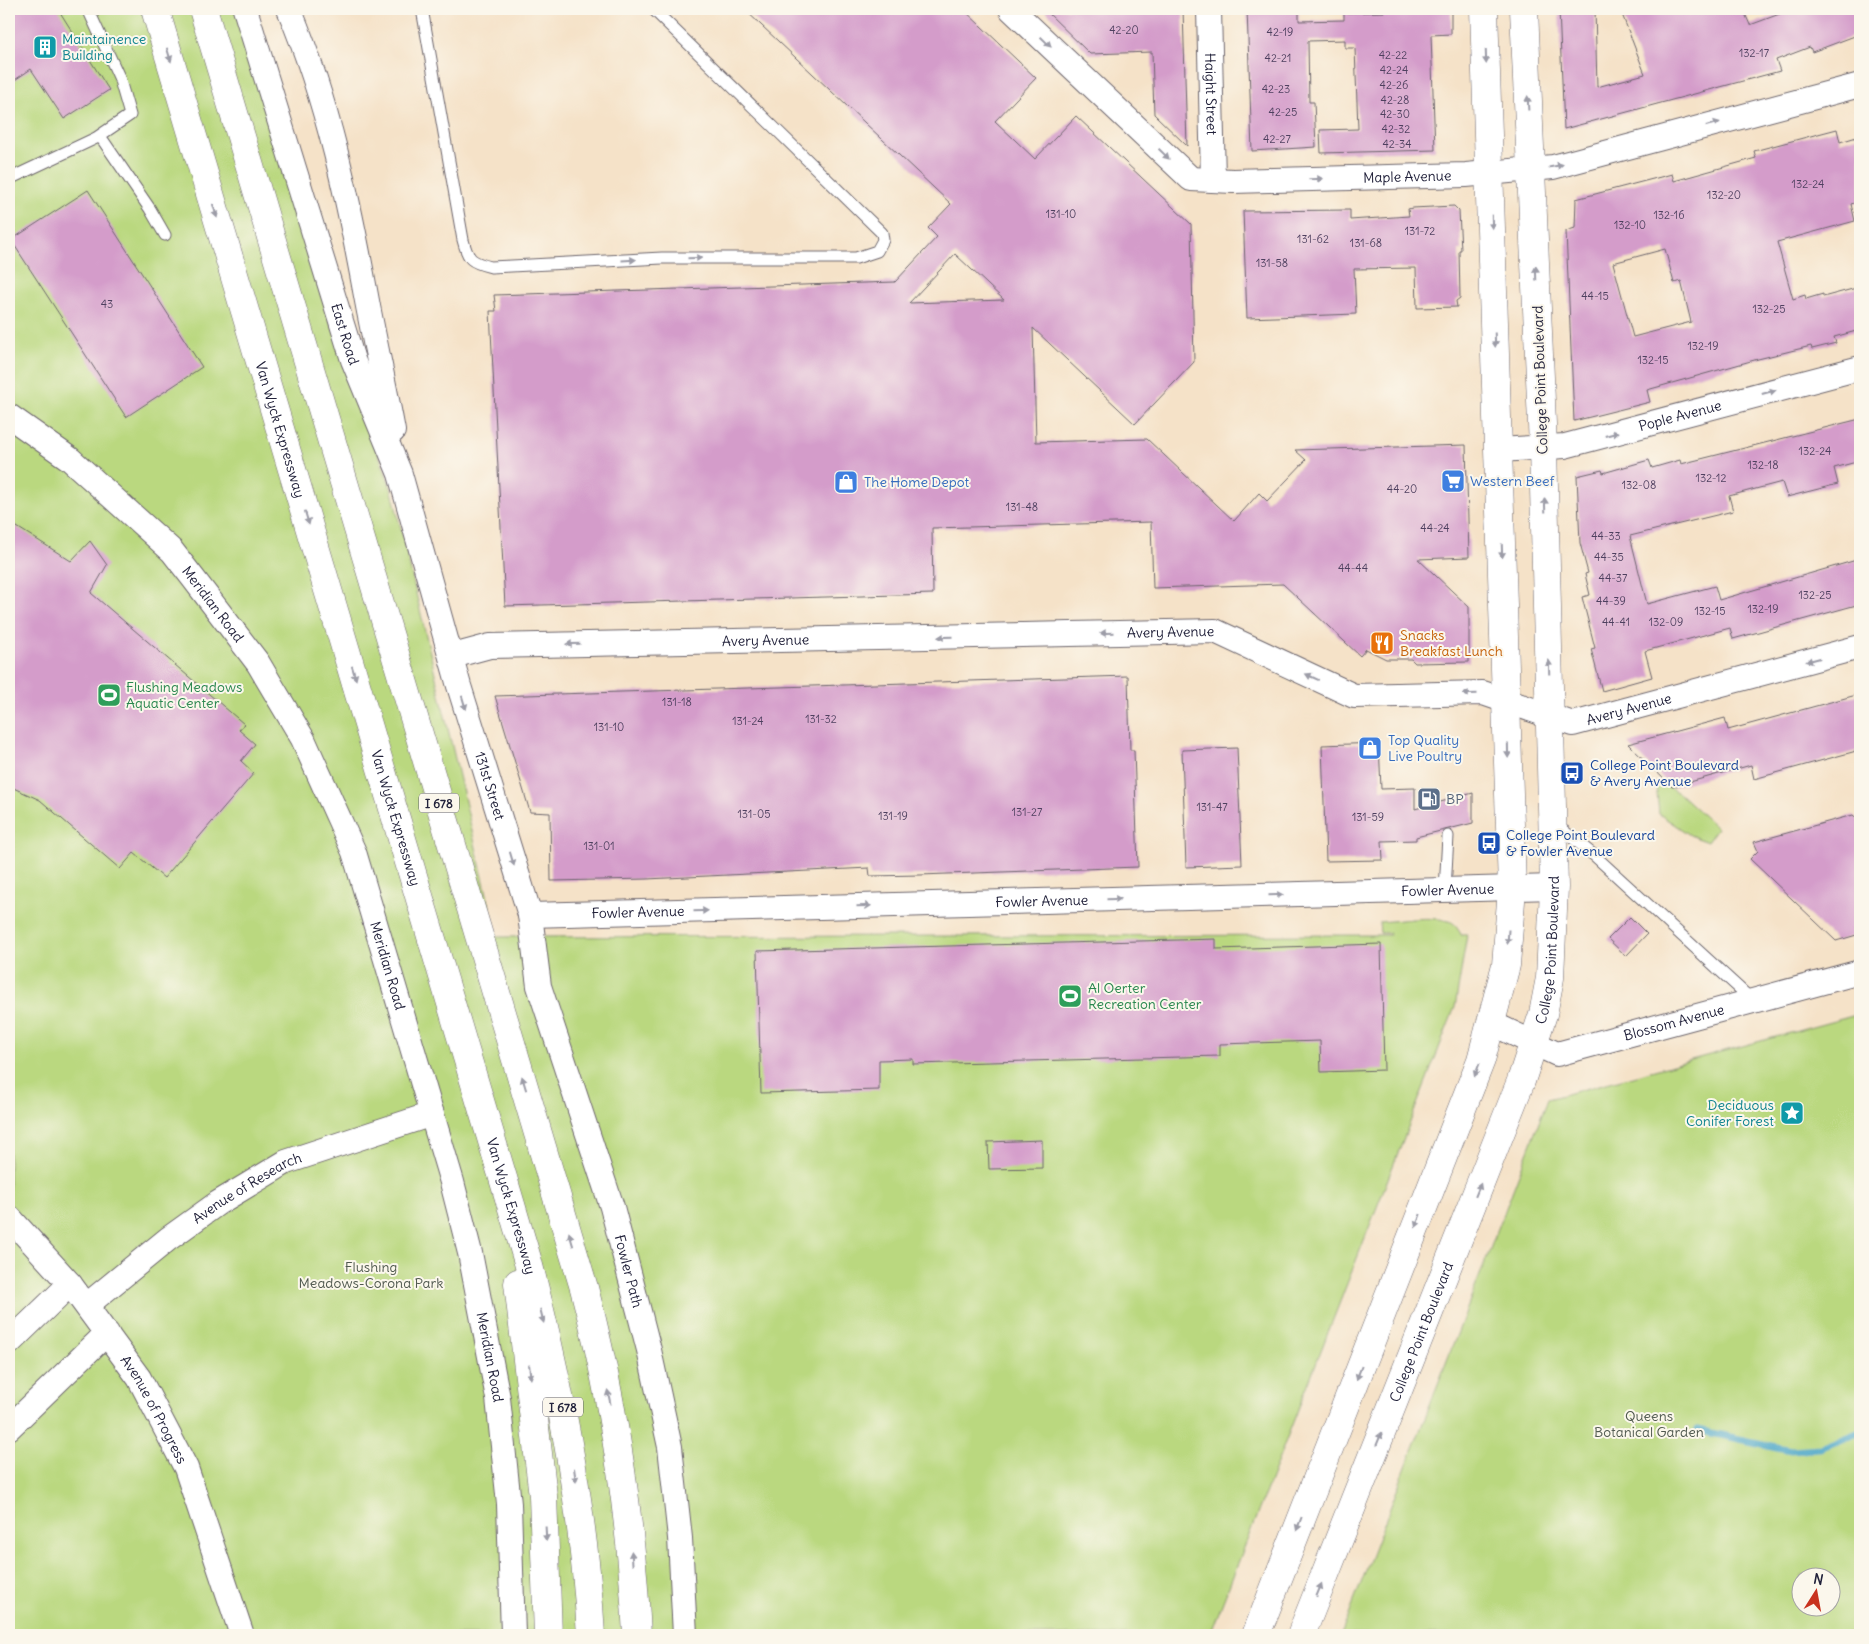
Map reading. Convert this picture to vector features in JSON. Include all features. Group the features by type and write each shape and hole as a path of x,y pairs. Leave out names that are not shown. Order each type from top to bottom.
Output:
{"main road":[{"name":"Van Wyck Expressway","path":"155,9 506,1185 548,1338 564,1414 583,1531 591,1635"},
{"name":"I 678","path":"203,9 580,1272 596,1334 619,1446 629,1525 638,1635"},
{"path":"1256,1635 1481,1060 1506,965 1512,888 1484,9"},
{"name":"College Point Boulevard","path":"1301,1635 1535,1044 1550,978 1554,887 1543,447 1524,9"},
{"path":"506,1185 540,1458 546,1535 548,1635"}],"street":[{"name":"East Road","path":"245,9 353,360 400,474 453,656"},
{"path":"289,9 306,48 341,169 358,248 400,474"},
{"name":"Maple Avenue","path":"1011,9 1190,179 1490,173 1553,167 1860,85"},
{"name":"Haight Street","path":"1209,9 1213,180"},
{"name":"Pople Avenue","path":"1499,450 1565,446 1860,368"},
{"name":"Meridian Road","path":"9,416 70,459 172,551 258,663 307,746 354,852 452,1182 470,1253 498,1398 509,1504 513,1635"},
{"name":"Avery Avenue","path":"453,656 490,646 1215,631 1354,696 1482,694 1574,724 1860,647"},
{"name":"131st Street","path":"453,656 459,686 530,916"},
{"name":"Fowler Avenue","path":"530,916 1554,887"},
{"name":"Fowler Path","path":"530,916 539,986 612,1207 649,1350 668,1438 680,1538 685,1635"},
{"name":"Blossom Avenue","path":"1491,1024 1557,1054 1860,972"},
{"name":"Avenue of Research","path":"87,1305 168,1239 218,1203 286,1162 432,1114"},
{"name":"Avenue of Progress","path":"9,1217 87,1305 139,1378 186,1468 242,1635"},
{"path":"9,1343 70,1284"},
{"path":"9,1428 107,1333"}],"lane":[{"path":"9,179 100,136 130,114 119,77 88,9"},
{"path":"422,9 466,255 474,263 491,267 727,257 856,258 877,251 883,240 882,233 653,9"},
{"path":"100,136 150,209 165,235"},
{"path":"1553,822 1596,857 1752,1000"},
{"path":"1445,890 1448,836"}],"green space":[{"name":"Flushing Meadows-Corona Park","path":"9,9 236,9 315,278 392,491 497,937 1390,935 1390,933 1380,933 1379,922 1424,918 1441,919 1453,923 1461,935 1467,935 1455,1007 1210,1635 9,1635"},
{"path":"1661,782 1680,794 1717,828 1707,842 1690,835 1659,814 1656,783"},
{"name":"Queens Botanical Garden","path":"1860,1014 1860,1635 1341,1635 1548,1099"}],"building":[{"name":"Maintainence Building","path":"9,9 58,9 109,90 64,119 31,69 9,84"},
{"name":"The Home Depot","path":"744,9 963,9 1036,78 995,121 1035,159 1076,116 1191,224 1194,362 1135,424 1033,328 1036,442 1147,439 1234,521 1259,493 1267,501 1306,460 1295,450 1466,445 1469,557 1418,559 1469,607 1469,662 1415,663 1411,659 1386,659 1366,649 1360,656 1283,584 1153,588 1151,522 932,528 933,594 505,606 490,311 496,311 494,295 895,282 937,237 928,228 951,204","holes":["955,254 1004,300 909,303"]},
{"path":"1044,9 1183,9 1187,146 1154,114 1152,52 1090,54"},
{"path":"1247,9 1299,9 1299,21 1344,20 1344,13 1384,12 1384,9 1451,9 1451,34 1431,35 1435,150 1321,153 1320,130 1358,129 1355,48 1345,48 1345,40 1308,41 1309,102 1314,102 1316,147 1252,151"},
{"path":"1559,9 1595,9 1597,87 1645,74 1620,9 1743,9 1750,25 1793,9 1860,9 1860,34 1812,52 1810,47 1776,60 1780,71 1564,129"},
{"path":"1837,129 1840,142 1860,136 1860,201 1851,204 1855,221 1777,242 1793,299 1805,295 1806,299 1823,294 1823,297 1860,287 1860,330 1834,337 1836,343 1812,349 1811,346 1758,359 1647,390 1650,402 1574,421 1566,231 1575,228 1576,199 1672,174 1674,181 1756,158 1754,151","holes":["1665,249 1674,283 1681,281 1691,322 1633,337 1613,263"]},
{"path":"88,190 202,367 126,417 11,240"},
{"path":"1454,206 1459,211 1461,250 1459,250 1460,298 1456,301 1457,307 1417,308 1416,268 1354,269 1356,314 1247,318 1243,211 1350,210 1350,220 1409,216 1408,209 1412,208"},
{"path":"1860,419 1860,461 1834,468 1838,484 1787,497 1782,482 1729,496 1733,511 1630,536 1647,604 1715,586 1719,600 1860,559 1860,604 1733,639 1730,628 1645,651 1652,677 1602,691 1591,649 1595,648 1582,597 1590,595 1585,574 1588,573 1580,543 1577,476 1602,470 1603,473 1649,460 1652,468 1680,460 1681,464"},
{"name":"Flushing Meadows Aquatic Center","path":"9,522 71,561 90,541 107,565 91,593 244,724 239,730 255,744 241,761 254,773 164,878 134,853 120,869 40,800 9,786"},
{"path":"1128,676 1130,750 1134,750 1138,867 920,875 870,876 869,868 647,879 551,881 550,813 530,812 495,696"},
{"path":"1860,694 1860,750 1754,779 1751,765 1672,787 1628,744 1725,718 1728,730"},
{"path":"1379,743 1381,789 1415,788 1415,809 1473,793 1473,823 1416,837 1416,840 1382,841 1383,860 1326,861 1322,745"},
{"path":"1237,748 1242,865 1186,867 1182,750"},
{"path":"1853,815 1860,821 1860,934 1836,941 1750,859 1758,851 1754,842"},
{"path":"1630,917 1647,934 1626,956 1608,939"},
{"name":"Al Oerter Recreation Center","path":"1216,939 1216,949 1381,944 1384,1070 1321,1072 1320,1041 1220,1044 1220,1056 913,1064 913,1059 879,1060 879,1090 761,1093 757,951"},
{"path":"1042,1140 1042,1168 989,1169 988,1142"}],"waterway":[{"path":"1697,1430 1791,1450 1820,1448 1860,1432"}],"place":[{"name":"Maintainence Building","path":"45,47"},
{"name":"Western Beef","path":"1453,481"},
{"name":"The Home Depot","path":"846,482"},
{"name":"Snacks Breakfast Lunch","path":"1382,643"},
{"name":"Flushing Meadows Aquatic Center","path":"109,695"},
{"name":"Top Quality Live Poultry","path":"1370,748"},
{"name":"College Point Boulevard & Avery Avenue","path":"1572,773"},
{"name":"BP","path":"1429,799"},
{"name":"College Point Boulevard & Fowler Avenue","path":"1489,843"},
{"name":"Al Oerter Recreation Center","path":"1070,996"},
{"name":"Deciduous Conifer Forest","path":"1792,1113"}]}
